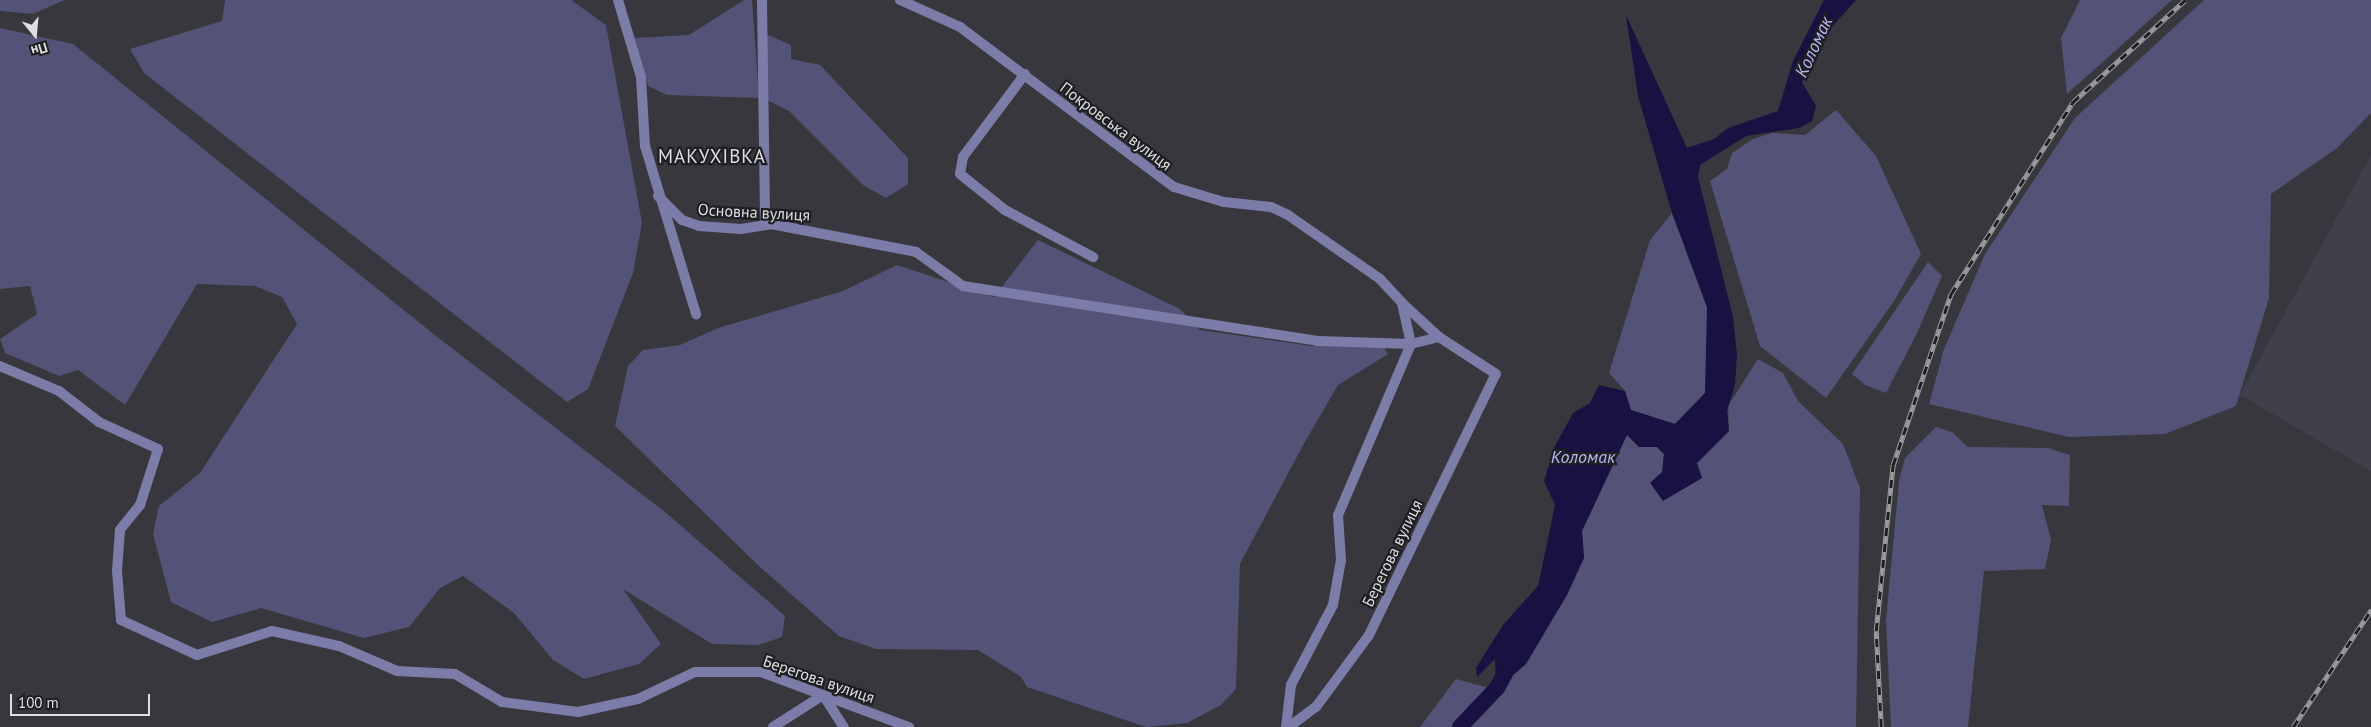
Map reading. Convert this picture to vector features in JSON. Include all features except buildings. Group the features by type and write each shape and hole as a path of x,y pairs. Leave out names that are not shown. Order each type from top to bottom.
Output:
{"street":[{"name":"Основна вулиця","path":"618,0 641,77 644,146 696,314"},
{"path":"762,0 765,225"},
{"name":"Покровська вулиця","path":"900,0 960,27 1026,74 1082,122 1160,178 1205,197 1271,207 1288,215 1364,267 1439,337 1496,374"},
{"path":"1026,74 963,157 960,174 1005,210 1093,257"},
{"name":"Основна вулиця","path":"658,196 682,220 699,226 741,229 765,225 816,230 916,252 963,286 1318,340 1411,344"},
{"path":"1287,727 1292,685 1333,605 1341,560 1338,515 1411,344 1402,303"},
{"path":"1411,344 1439,337"},
{"name":"Берегова вулиця","path":"0,366 59,391 99,422 158,449 140,505 120,530 117,571 121,620 196,654 272,632 339,646 397,671 455,674 502,702 578,712 638,699 695,672 761,672 909,727"},
{"name":"Берегова вулиця","path":"1287,727 1316,707 1369,635 1496,374"},
{"path":"773,727 823,695 844,727"}],"shaded area":[{"path":"0,0 64,0 33,14 0,11"},
{"path":"225,0 571,0 606,25 642,223 633,273 588,389 567,402 144,73 130,49 222,21"},
{"path":"744,0 752,0 759,98 667,95 648,86 634,38 689,35"},
{"path":"2080,0 2172,0 2067,94 2061,38"},
{"path":"2204,0 2371,0 2371,113 2337,148 2271,194 2269,298 2236,406 2165,434 2069,437 1929,404 1944,349 1985,254 2075,118"},
{"path":"0,28 73,44 436,336 665,512 785,616 782,637 758,645 712,644 623,589 661,644 639,664 584,679 553,660 514,613 463,576 440,588 409,627 364,638 261,608 212,622 171,602 153,534 159,506 200,473 297,324 282,297 255,286 197,284 125,405 78,370 59,376 5,353 0,339 37,314 30,286 0,289"},
{"path":"764,33 791,45 791,59 820,65 908,158 908,184 886,198 863,185 789,111 767,100"},
{"path":"1836,110 1876,156 1921,254 1894,301 1826,398 1760,346 1710,181 1727,169 1732,153 1753,139 1772,133 1805,135"},
{"path":"2371,155 2371,471 2240,395"},
{"path":"1672,213 1707,307 1709,345 1705,393 1675,424 1631,410 1625,391 1609,373 1650,240"},
{"path":"1038,240 1180,309 1200,330 1312,346 1379,338 1388,354 1338,385 1302,447 1240,564 1236,689 1221,705 1187,723 1146,727 1027,687 1021,677 978,650 876,649 839,636 760,567 615,426 628,366 643,350 680,345 718,328 843,291 897,265 994,297"},
{"path":"1928,262 1942,276 1917,333 1886,393 1865,385 1852,374"},
{"path":"1758,359 1783,373 1798,401 1843,444 1860,488 1856,727 1420,727 1456,679 1496,690 1522,667 1584,558 1582,531 1627,434 1639,447 1657,447 1664,454 1663,500 1702,478 1697,463 1729,431 1728,406"},
{"path":"1936,427 1952,432 1968,447 2048,448 2070,455 2069,506 2042,505 2051,540 2045,569 1984,571 1968,727 1891,727 1886,620 1899,481 1905,458"}],"water":[{"name":"Коломак","path":"1824,0 1856,0 1829,30 1802,82 1816,106 1812,121 1799,128 1746,136 1700,165 1698,177 1733,317 1737,355 1735,385 1727,411 1729,431 1697,463 1702,478 1663,501 1650,483 1662,472 1664,454 1657,447 1639,447 1627,435 1582,531 1584,558 1567,595 1526,664 1496,690 1495,659 1477,677 1476,668 1503,625 1538,586 1555,505 1544,481 1555,446 1573,413 1590,403 1599,385 1625,391 1631,410 1675,424 1705,393 1707,307 1672,213 1638,96 1626,15 1687,148 1714,139 1728,128 1778,111 1793,61"}],"waterway":[{"name":"Коломак","path":"1460,727 1497,688 1506,672"}],"railway":[{"path":"1881,727 1876,631 1893,465 1951,294 2073,102 2185,0"},
{"path":"2293,727 2371,610"}],"district":[{"name":"МАКУХІВКА","path":"712,157"}]}
